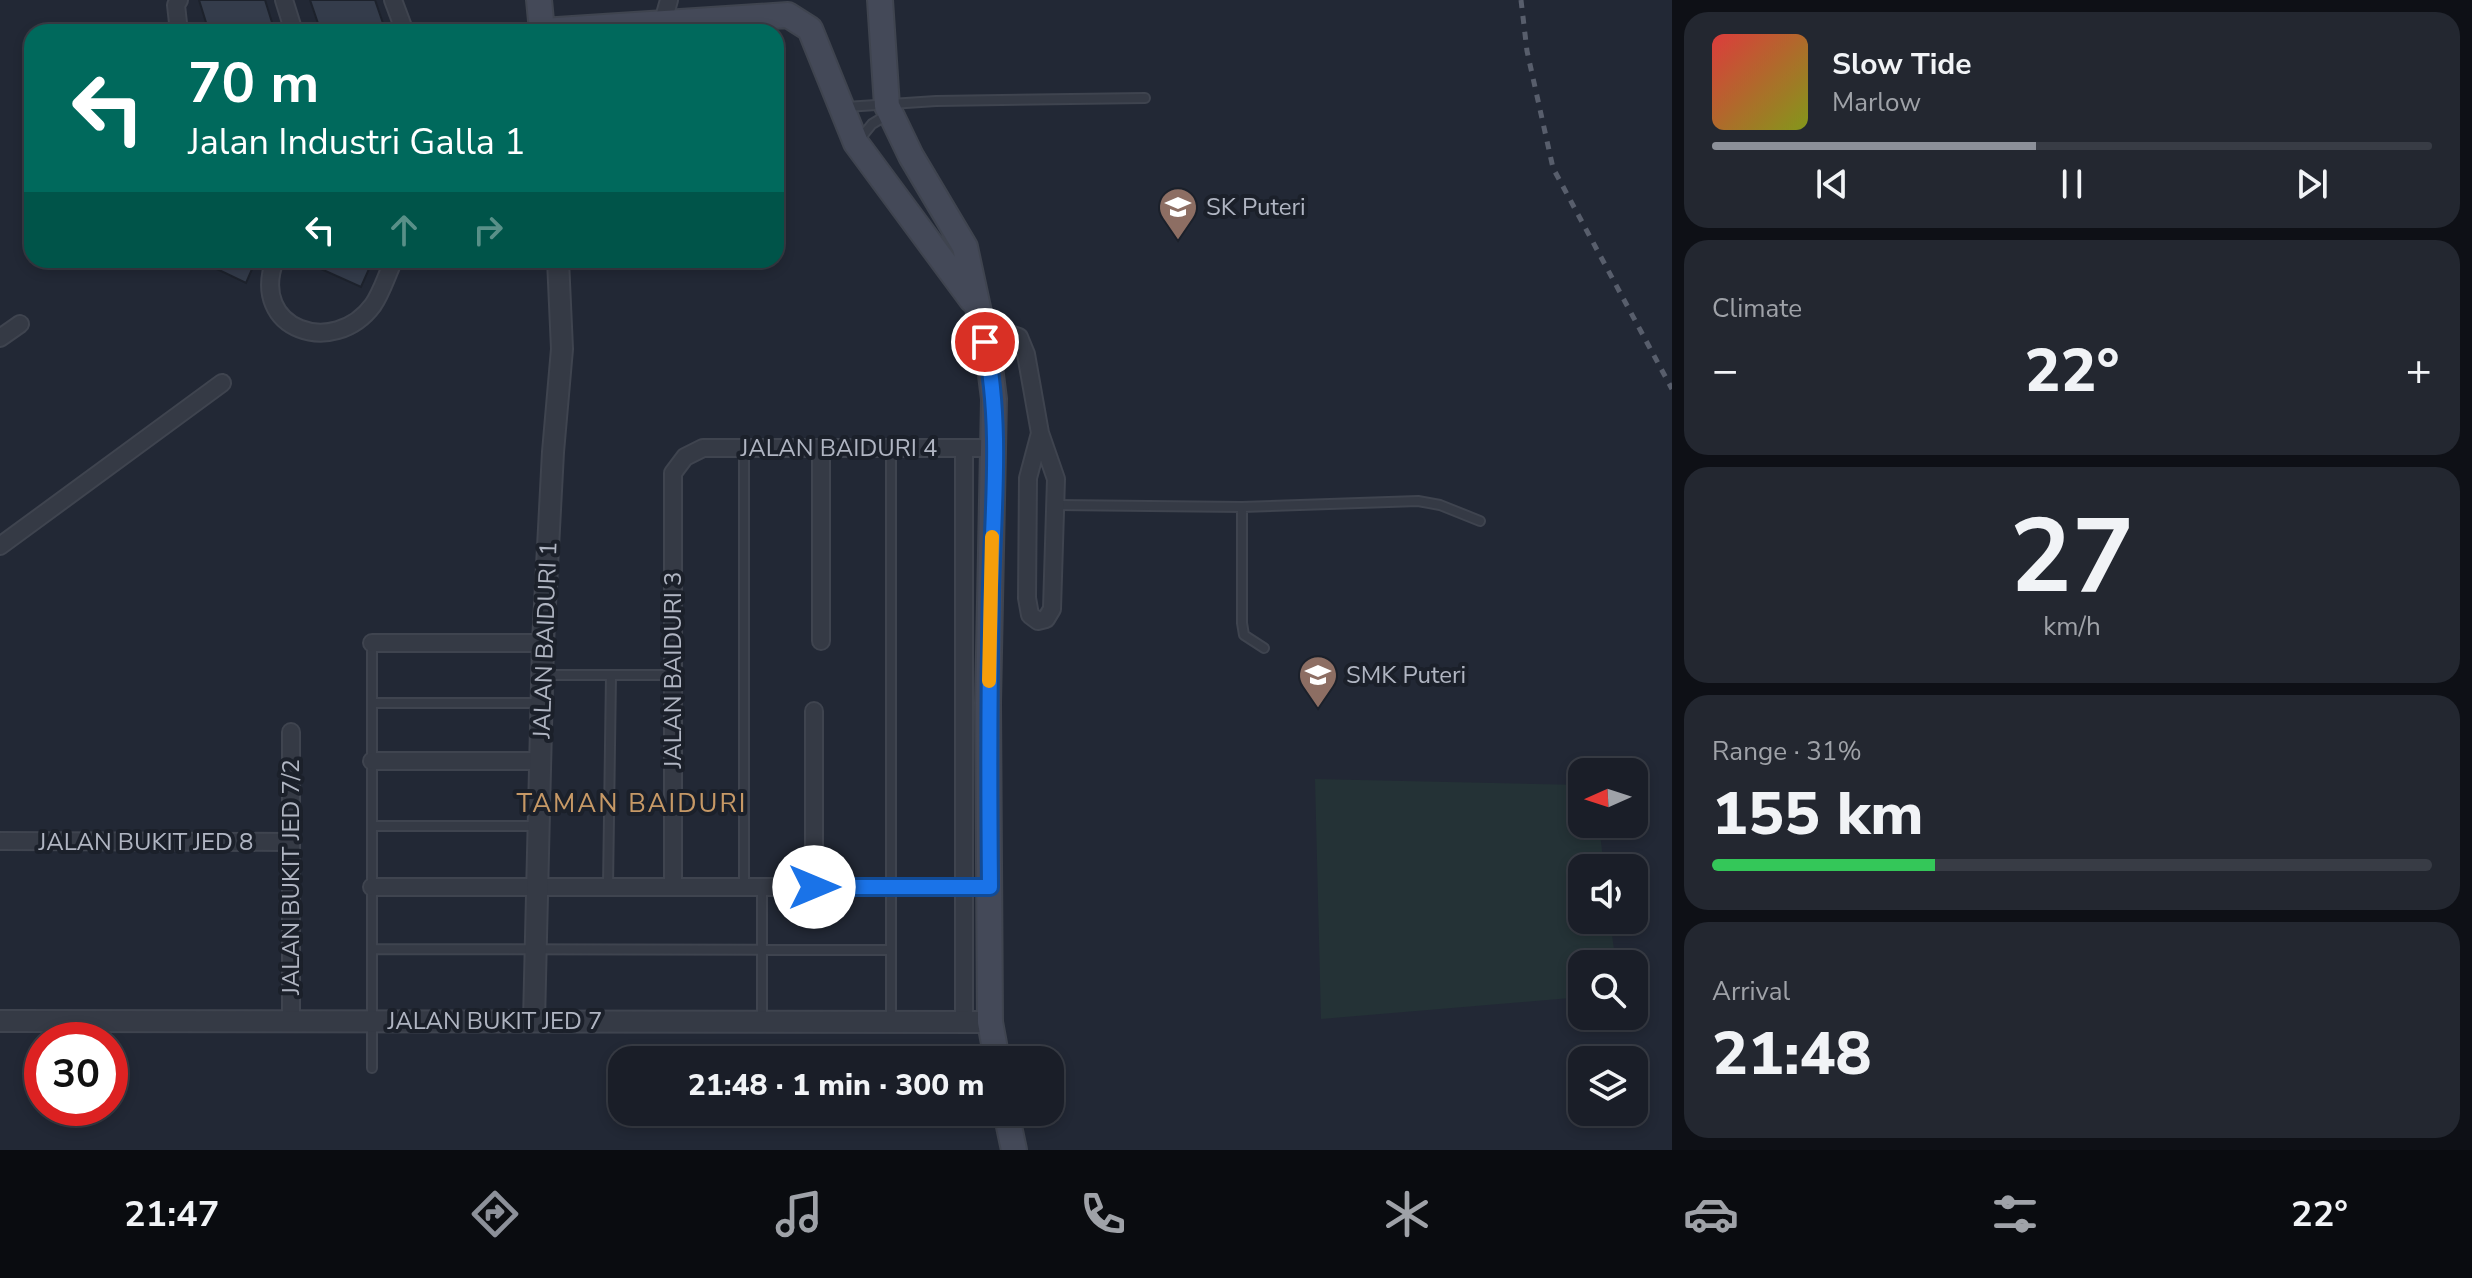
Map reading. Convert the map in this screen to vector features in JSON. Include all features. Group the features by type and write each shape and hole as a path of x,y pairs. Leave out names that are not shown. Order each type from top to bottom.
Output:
{"main road":[{"path":"539,0 540,24"},
{"path":"880,0 889,109 965,247 994,399 988,703 990,1022 994,1046"},
{"path":"670,24 795,8 810,29 856,143 980,316"},
{"path":"1009,1126 1014,1150"}],"street":[{"path":"178,24 176,5 179,0"},
{"path":"284,0 292,24"},
{"path":"393,0 402,24"},
{"path":"662,24 669,0"},
{"path":"272,268 269,294 277,313 298,330 321,335 345,327 373,306 390,268"},
{"name":"JALAN BAIDURI 1","path":"534,1021 543,643 562,349 558,268"},
{"path":"980,316 1019,337 1026,354 1040,433 1056,479 1052,609 1046,619 1038,621 1030,615 1027,598 1028,478 1040,433"},
{"path":"0,338 20,324"},
{"path":"0,546 222,383"},
{"name":"JALAN BAIDURI 4","path":"685,457 703,448 995,448"},
{"path":"821,448 821,641"},
{"path":"964,448 964,1022"},
{"name":"JALAN BAIDURI 3","path":"673,887 673,473 685,457"},
{"path":"372,643 543,643"},
{"path":"814,711 814,887"},
{"name":"JALAN BUKIT JED 7/2","path":"291,732 291,1021"},
{"path":"372,761 540,761"},
{"name":"JALAN BUKIT JED 8","path":"0,841 291,842"},
{"path":"372,887 990,887"},
{"name":"JALAN BUKIT JED 7","path":"0,1021 990,1022"}],"lane":[{"path":"841,107 889,109 913,103 1145,98"},
{"path":"856,143 889,109"},
{"path":"744,448 744,887"},
{"path":"891,448 891,1022"},
{"path":"1055,505 1242,507 1418,501 1440,505 1480,521"},
{"path":"1242,507 1242,623 1244,635 1264,648"},
{"path":"372,643 372,1068"},
{"path":"542,675 673,675"},
{"path":"608,887 611,675"},
{"path":"372,703 542,703"},
{"path":"372,826 539,826"},
{"path":"762,887 762,1022"},
{"path":"372,949 891,950"}],"shaded area":[{"path":"1315,779 1568,785 1568,838 1601,838 1602,854 1568,854 1568,934 1612,934 1614,950 1568,950 1568,998 1321,1019"}],"building":[{"path":"199,0 265,0 272,24 206,24"},
{"path":"310,0 375,0 383,24 318,24"},
{"path":"215,268 253,268 246,283"},
{"path":"319,268 369,268 361,287"}],"railway":[{"path":"1521,0 1527,51 1553,168 1672,389"}],"slow traffic":[{"path":"989,681 992,537"}],"place":[{"name":"SK Puteri","path":"1178,241"},
{"name":"SMK Puteri","path":"1318,709"}],"district":[{"name":"TAMAN BAIDURI","path":"632,803"}],"route":[{"path":"814,887 990,887 988,703 995,448 994,399 985,342"}]}
